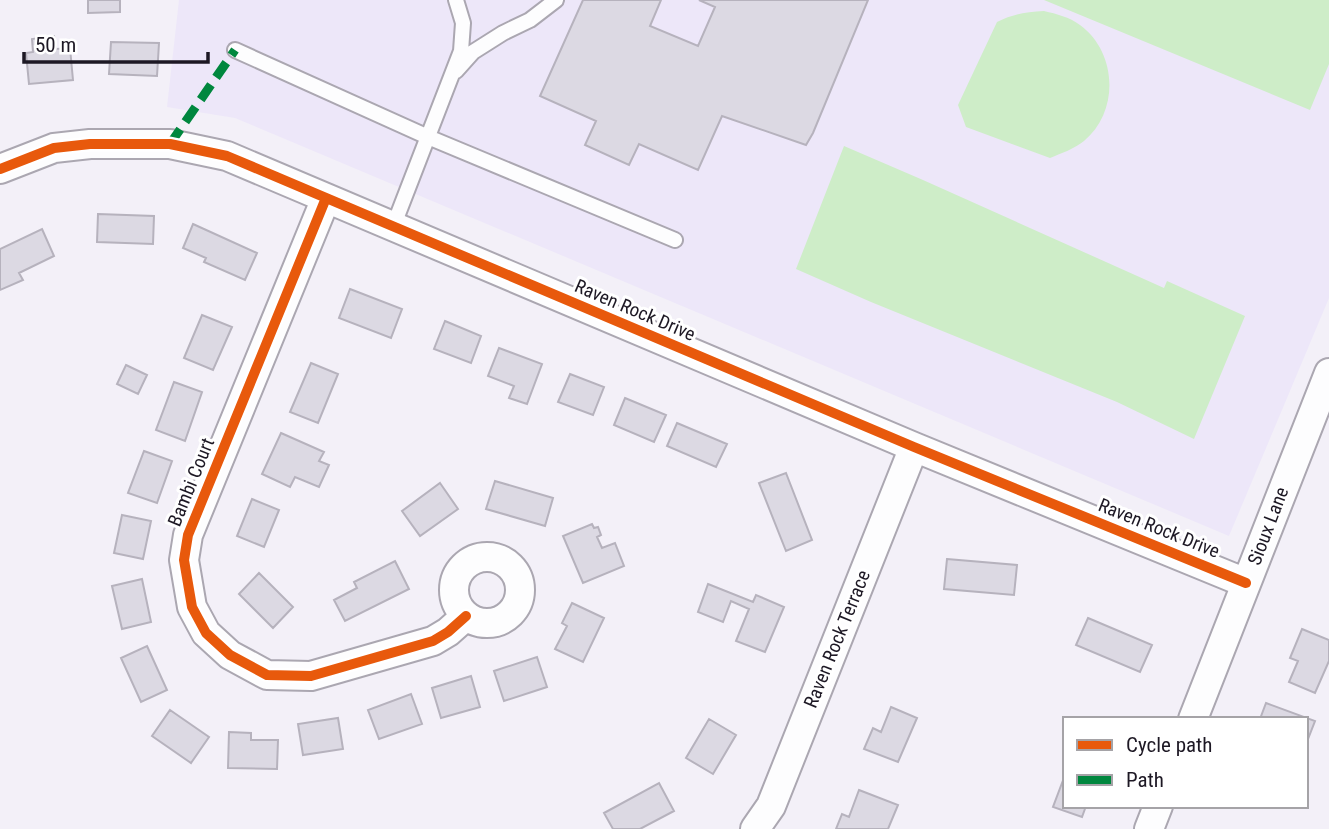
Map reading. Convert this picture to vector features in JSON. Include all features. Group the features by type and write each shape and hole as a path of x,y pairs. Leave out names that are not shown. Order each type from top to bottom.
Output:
{"street":[{"name":"Raven Rock Drive","path":"0,169 54,148 90,144 170,144 227,156 915,447 1246,583"},
{"name":"Bambi Court","path":"326,198 188,535 184,560 192,607 206,633 230,655 267,675 311,676 433,641 466,616"},
{"name":"Sioux Lane","path":"1194,717 1329,373"},
{"name":"Raven Rock Terrace","path":"755,829 771,806 915,447"},
{"path":"1149,829 1157,808"}],"lane":[{"path":"393,227 461,51 463,23 456,0"},
{"path":"453,75 473,52 530,20 555,0"},
{"path":"235,50 428,137 675,240"}],"shaded area":[{"path":"179,0 1329,0 1329,298 1229,536 235,118 167,107"}],"green space":[{"path":"1044,0 1329,0 1329,64 1310,110"},
{"path":"1044,11 1072,20 1092,37 1101,50 1109,82 1104,114 1096,129 1080,144 1050,158 966,127 958,105 997,22 1020,14"},
{"path":"844,146 1164,288 1167,281 1245,316 1194,439 1117,402 796,269"}],"building":[{"path":"88,0 120,0 120,12 88,13"},
{"path":"583,0 661,0 650,26 698,46 715,7 699,0 868,0 806,145 722,116 698,170 639,144 629,165 585,145 596,121 540,96"},
{"path":"54,36 56,49 70,48 73,80 29,84 26,53 33,52 32,39"},
{"path":"111,42 159,43 157,76 109,74"},
{"path":"98,214 154,216 153,244 97,242"},
{"path":"193,224 257,253 245,280 204,262 206,258 183,248"},
{"path":"42,229 54,256 19,273 23,280 0,290 0,249"},
{"path":"350,289 402,309 391,338 339,318"},
{"path":"202,315 232,327 213,370 184,358"},
{"path":"445,321 481,336 471,363 434,349"},
{"path":"499,348 542,364 527,404 509,398 514,386 488,376"},
{"path":"311,363 338,374 318,423 290,412"},
{"path":"126,365 147,375 138,394 117,384"},
{"path":"570,374 604,387 593,415 558,402"},
{"path":"174,382 202,392 185,441 156,430"},
{"path":"625,398 666,415 654,442 614,425"},
{"path":"677,423 727,444 716,467 667,446"},
{"path":"281,433 324,452 319,461 329,465 319,487 295,477 290,487 262,474"},
{"path":"144,451 172,461 157,503 128,493"},
{"path":"786,473 812,540 786,551 759,483"},
{"path":"495,481 553,498 545,526 486,509"},
{"path":"440,483 458,509 420,536 402,511"},
{"path":"252,499 279,510 264,547 237,536"},
{"path":"122,515 151,521 143,559 114,553"},
{"path":"592,524 594,528 598,527 601,535 597,537 602,548 615,543 624,566 583,583 563,536"},
{"path":"947,559 1017,565 1014,595 944,589"},
{"path":"395,561 409,589 345,621 334,600 357,588 354,582"},
{"path":"259,573 293,607 273,628 239,594"},
{"path":"142,579 151,622 122,629 112,586"},
{"path":"708,584 753,602 756,595 784,607 765,652 736,641 749,609 731,601 723,622 698,612"},
{"path":"572,603 604,618 583,662 555,649 567,626 562,623"},
{"path":"1088,618 1152,645 1140,672 1076,645"},
{"path":"1302,629 1329,640 1329,661 1315,693 1289,682 1298,661 1290,658"},
{"path":"147,646 167,690 141,702 121,658"},
{"path":"537,657 547,687 504,701 494,671"},
{"path":"471,676 480,707 441,718 432,688"},
{"path":"411,694 422,724 379,739 368,710"},
{"path":"1266,703 1304,717 1261,717"},
{"path":"891,707 917,718 898,762 864,749 873,728 881,732"},
{"path":"170,710 209,737 191,763 152,736"},
{"path":"338,718 343,749 303,755 298,724"},
{"path":"1308,718 1315,721 1308,739"},
{"path":"709,719 736,735 713,774 686,758"},
{"path":"229,732 251,733 251,740 278,740 277,769 228,768"},
{"path":"1063,780 1063,808 1085,808 1082,817 1053,807"},
{"path":"659,783 674,811 640,829 613,829 604,813"},
{"path":"859,790 898,805 888,829 836,829 842,814 849,817"}],"marked path":[{"path":"170,144 235,50"}],"cycle path":[{"path":"0,169 54,148 90,144 170,144 227,156 914,447 1246,583"},
{"path":"326,198 188,535 184,560 192,607 206,633 230,655 267,675 311,676 433,641 466,616"}]}
